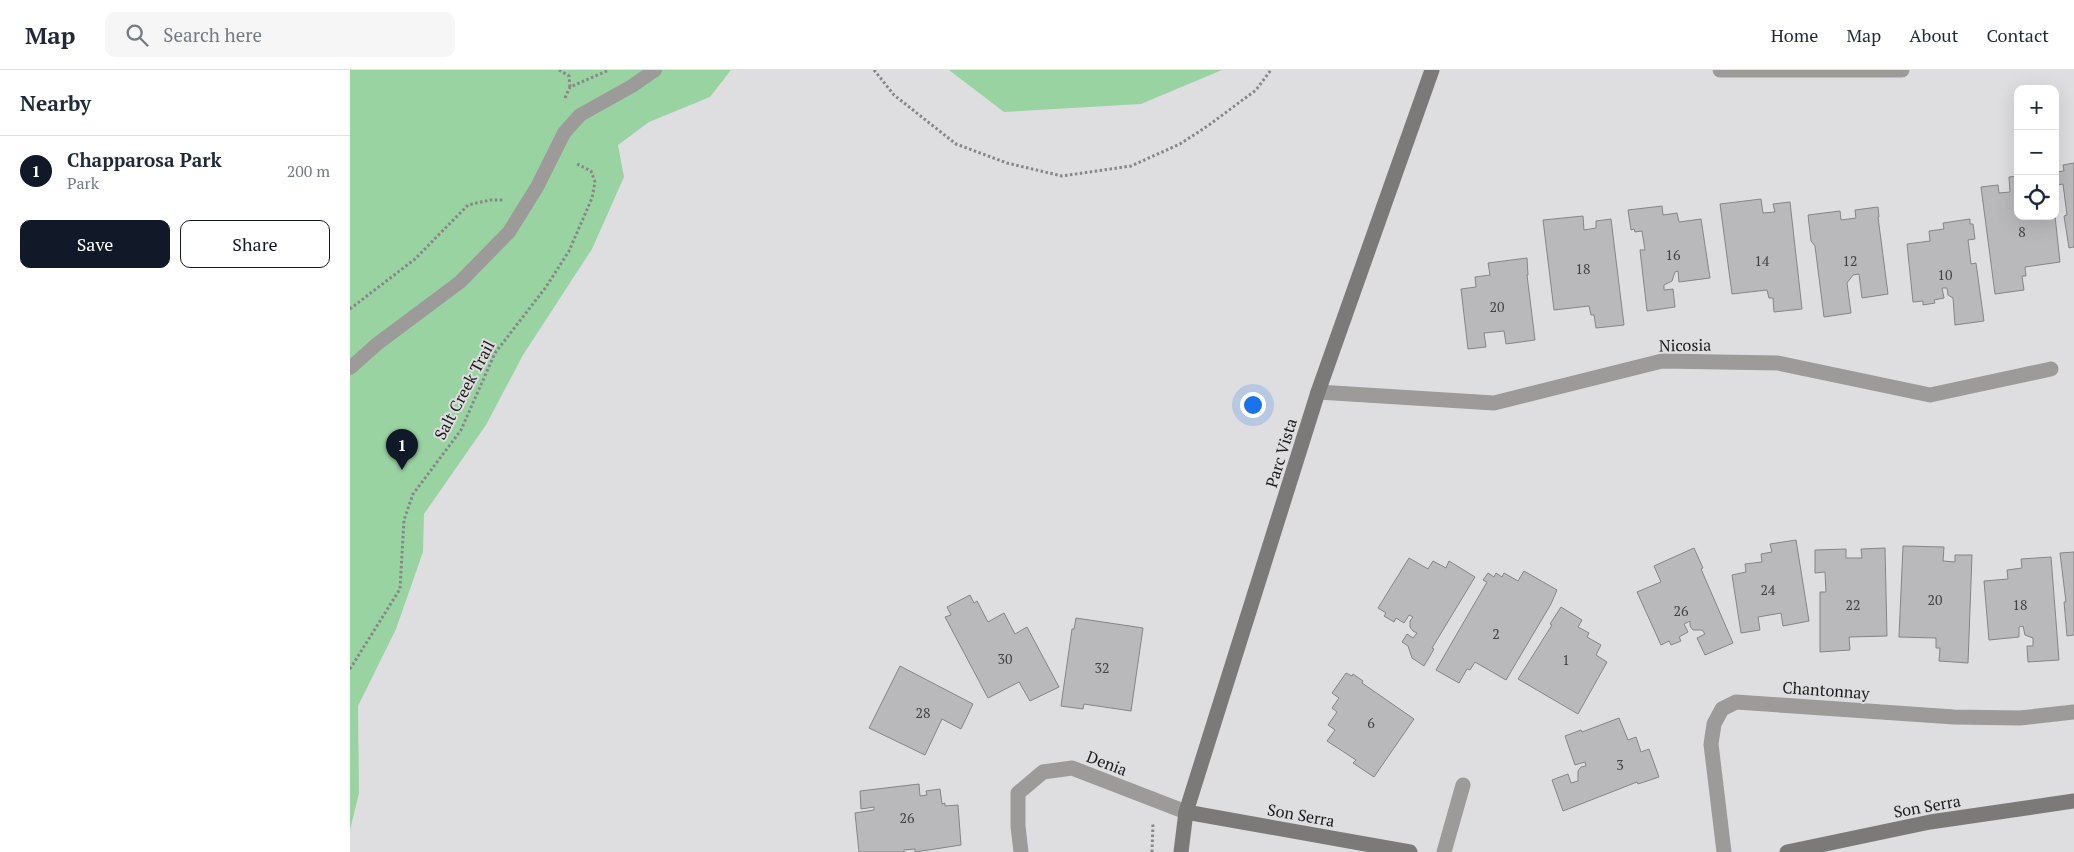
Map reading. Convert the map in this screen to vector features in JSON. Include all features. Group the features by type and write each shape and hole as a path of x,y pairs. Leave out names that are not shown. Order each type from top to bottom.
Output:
{"street":[{"name":"Parc Vista","path":"1181,852 1186,812 1318,392 1432,70"},
{"path":"1720,70 1902,70"},
{"name":"Nicosia","path":"1318,392 1494,403 1662,360 1778,363 1930,395 2051,369"},
{"name":"Chantonnay","path":"1724,852 1711,744 1714,724 1722,709 1736,702 1954,717 2020,718 2074,712"},
{"name":"Denia","path":"1021,852 1018,826 1018,793 1043,772 1072,768 1186,812"},
{"path":"1444,852 1463,785"},
{"name":"Son Serra","path":"1787,852 1930,822 2074,801"},
{"name":"Son Serra","path":"1186,812 1410,852"}],"lane":[{"path":"350,368 377,344 460,282 509,232 537,186 564,133 580,114 632,86 655,70"}],"path":[{"path":"559,70 568,76 570,87 562,104"},
{"path":"570,87 609,70"},
{"path":"874,70 894,95 956,144 1007,163 1062,176 1131,166 1180,144 1210,125 1256,90 1271,70"},
{"name":"Salt Creek Trail","path":"350,669 400,589 404,520 413,494 461,430 494,353 546,287 569,251 580,227 592,198 595,182 591,171 575,163"},
{"path":"350,309 415,259 468,205 490,200 509,200"},
{"path":"1149,819 1154,824 1152,852"}],"green space":[{"path":"350,70 731,70 710,97 649,122 618,145 624,177 592,249 523,355 486,425 424,514 423,552 396,629 358,706 359,793 350,830"},
{"path":"949,70 1222,70 1141,104 1004,112"}],"building":[{"path":"2074,163 2074,247 2069,248 2064,216 2067,215 2063,184 2059,185 2059,172 2064,171 2063,165"},
{"path":"2014,176 2014,220 2055,220 2060,262 2025,267 2026,276 2022,276 2024,290 1995,294 1981,187 1998,185 1999,193 2010,192 2009,177"},
{"path":"1761,199 1763,213 1775,212 1773,204 1790,202 1802,309 1774,312 1773,298 1769,298 1767,290 1732,294 1720,204"},
{"path":"1662,206 1663,215 1677,213 1679,222 1701,219 1710,278 1679,282 1678,271 1675,272 1672,281 1664,285 1664,290 1673,289 1675,307 1647,311 1640,250 1645,250 1642,231 1635,232 1634,229 1631,230 1628,210"},
{"path":"1878,207 1888,294 1862,298 1859,274 1853,275 1847,283 1851,313 1824,317 1815,246 1811,241 1808,215 1840,211 1841,220 1856,218 1855,210"},
{"path":"1583,216 1584,230 1596,228 1596,221 1611,219 1624,325 1596,328 1594,315 1591,315 1589,306 1554,310 1543,220"},
{"path":"1970,219 1970,224 1973,224 1975,239 1968,240 1971,264 1976,263 1984,321 1955,325 1953,298 1948,295 1947,288 1942,288 1944,298 1934,300 1935,303 1923,305 1923,301 1913,302 1907,244 1930,241 1929,231 1944,229 1943,223"},
{"path":"1527,258 1527,275 1535,340 1506,344 1504,331 1484,333 1486,347 1468,349 1461,289 1476,287 1475,277 1490,275 1488,263"},
{"path":"1796,540 1809,621 1783,626 1781,613 1758,617 1760,630 1741,633 1732,575 1746,572 1745,564 1762,562 1761,554 1772,552 1770,544"},
{"path":"1903,546 1944,547 1943,561 1955,562 1955,555 1972,555 1968,663 1939,661 1940,648 1936,648 1936,638 1899,637"},
{"path":"1694,548 1733,643 1705,655 1697,638 1705,634 1702,630 1693,630 1690,626 1690,621 1684,624 1688,632 1679,637 1681,641 1671,645 1669,641 1661,645 1637,592 1661,582 1654,566"},
{"path":"1885,548 1887,636 1849,637 1850,650 1820,652 1820,592 1826,592 1825,572 1815,573 1815,550 1846,549 1846,558 1862,558 1861,549"},
{"path":"2074,552 2074,635 2067,636 2064,602 2066,602 2060,553"},
{"path":"2051,557 2059,660 2028,662 2027,646 2033,646 2033,638 2025,635 2023,626 2019,627 2019,637 1989,640 1984,581 2008,579 2007,570 2022,568 2021,559"},
{"path":"1409,558 1428,569 1433,561 1446,568 1449,561 1475,577 1432,648 1434,649 1424,666 1412,658 1408,646 1402,642 1407,634 1413,638 1417,633 1410,627 1410,621 1413,617 1409,615 1404,623 1396,618 1394,622 1384,616 1386,613 1378,608"},
{"path":"1524,571 1557,590 1551,604 1506,680 1475,662 1470,670 1467,669 1459,683 1436,670 1487,582 1483,580 1488,573 1494,577 1496,573 1502,577 1504,573 1518,581"},
{"path":"970,595 974,603 977,601 988,622 1004,613 1015,634 1027,627 1059,687 1030,701 1019,682 988,698 945,617 951,615 947,607"},
{"path":"1561,607 1582,620 1578,627 1589,633 1587,637 1601,645 1596,655 1607,662 1578,714 1518,679 1552,625 1550,624"},
{"path":"1076,618 1143,628 1131,711 1084,704 1083,709 1061,706 1072,629 1074,629"},
{"path":"900,666 973,704 961,729 942,719 925,755 869,728"},
{"path":"1346,673 1352,676 1353,674 1363,681 1362,683 1414,719 1374,777 1353,763 1356,760 1327,741 1335,730 1328,725 1337,712 1332,708 1339,698 1332,693"},
{"path":"1619,718 1628,740 1636,737 1641,752 1649,749 1659,777 1638,784 1637,782 1563,811 1552,780 1568,774 1571,783 1578,781 1578,771 1581,767 1586,766 1585,762 1575,765 1565,736 1581,730 1582,732"},
{"path":"919,784 920,796 927,795 926,791 940,789 942,804 945,803 945,806 958,805 961,845 915,852 915,849 904,850 904,852 859,852 855,813 874,810 874,807 861,809 860,791"}],"place":[{"name":"Chapparosa Park","path":"402,470"}]}
